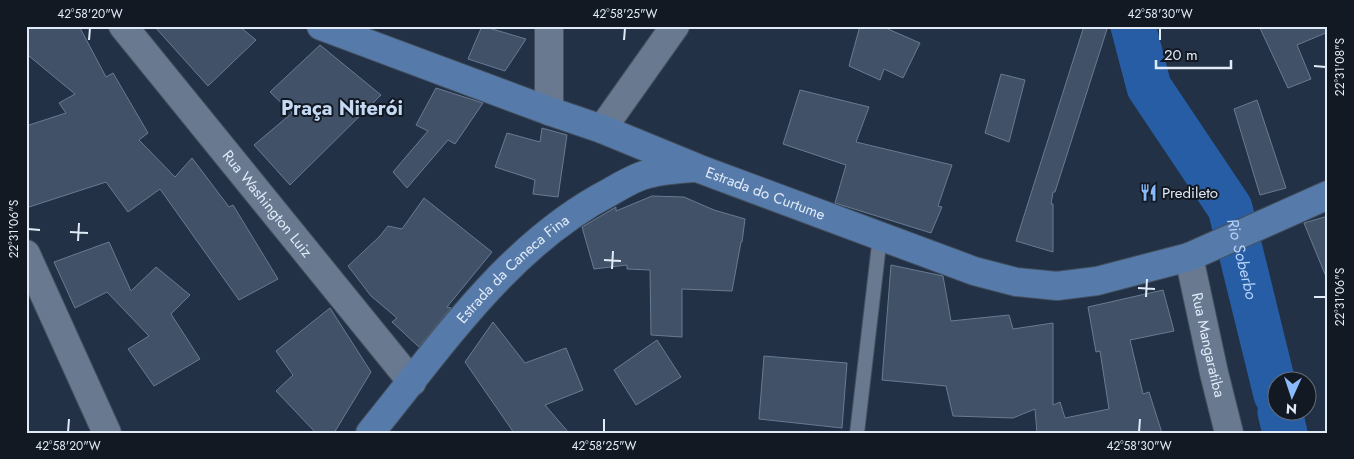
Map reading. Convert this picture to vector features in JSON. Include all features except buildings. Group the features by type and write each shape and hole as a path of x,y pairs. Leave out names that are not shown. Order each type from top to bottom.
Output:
{"street":[{"name":"Rua Washington Luiz","path":"123,26 412,382"},
{"name":"Estrada do Curtume","path":"321,26 602,129 696,168 974,271 1016,282 1057,286 1097,281 1189,257 1328,195"},
{"path":"549,26 549,111"},
{"path":"602,129 676,26"},
{"path":"643,145 649,156 650,163 646,174"},
{"name":"Estrada da Caneca Fina","path":"370,433 475,304 511,264 540,238 586,204 646,174 676,168 696,168"},
{"path":"26,254 108,433"},
{"name":"Rua Mangaratiba","path":"1189,257 1214,374 1229,433"}],"lane":[{"path":"857,433 880,236"}],"waterway":[{"name":"Rio Soberbo","path":"1133,26 1149,87 1230,208 1270,372"},
{"name":"Rio Soberbo","path":"1282,422 1285,433"}],"place":[{"name":"Predileto","path":"1148,193"}],"district":[{"name":"Praça Niterói","path":"342,108"}]}
